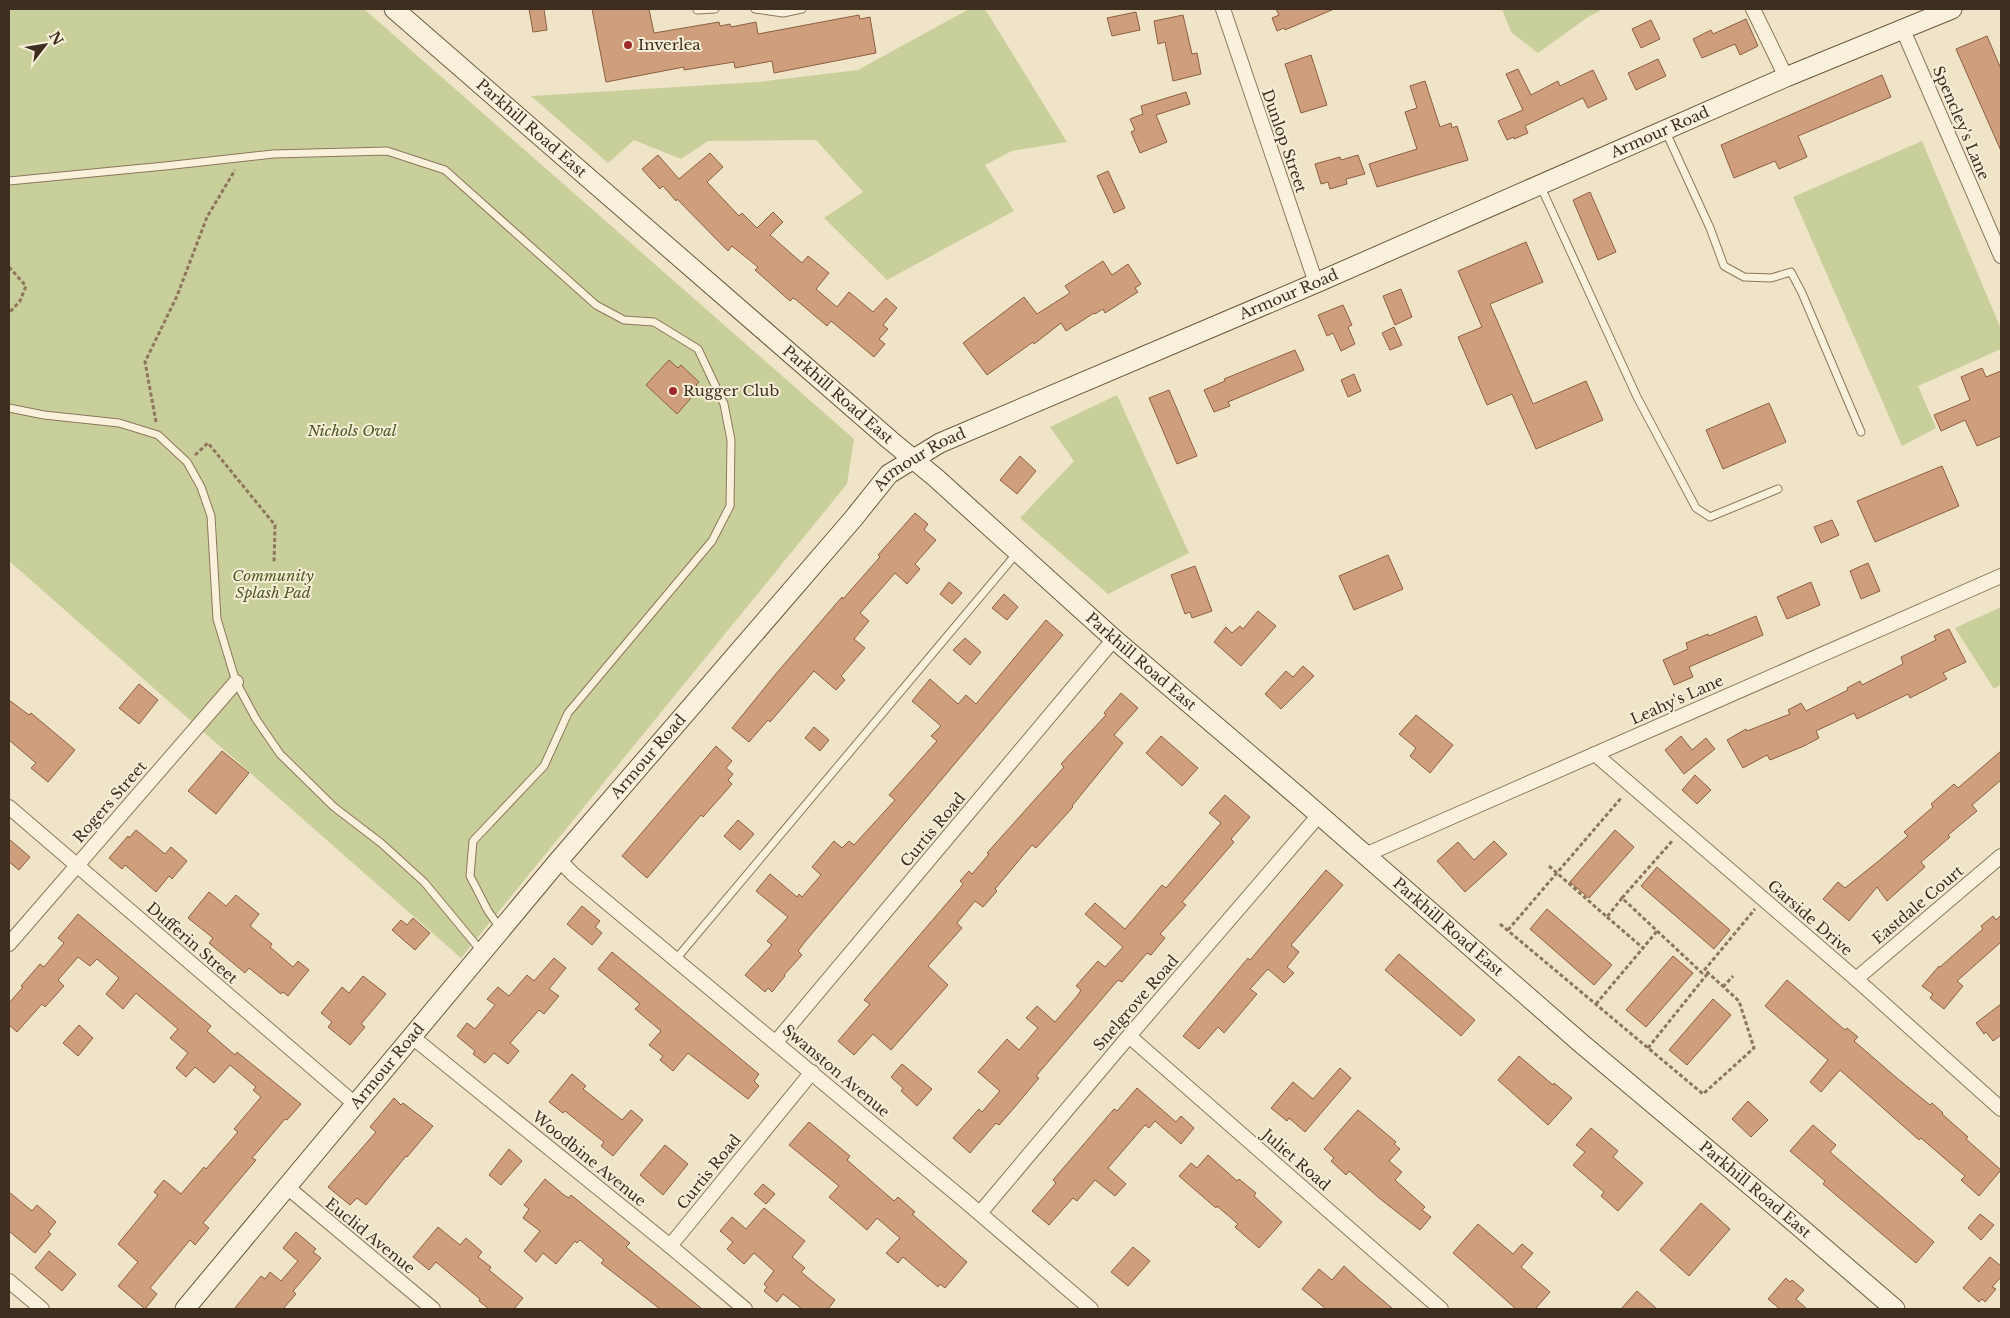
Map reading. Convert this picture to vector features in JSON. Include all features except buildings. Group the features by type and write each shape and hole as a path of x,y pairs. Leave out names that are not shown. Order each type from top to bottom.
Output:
{"main road":[{"name":"Parkhill Road East","path":"394,9 882,434 913,458 1114,639 1582,1044 1895,1309"},
{"name":"Armour Road","path":"185,1309 559,860 847,527 888,474 940,443 1316,283 1786,77 1952,9"}],"street":[{"name":"Dunlop Street","path":"1223,9 1316,283"},
{"path":"1753,9 1786,77"},
{"name":"Spencley's Lane","path":"1903,30 2001,256"},
{"name":"Leahy's Lane","path":"1365,855 2001,576"},
{"name":"Curtis Road","path":"776,1042 1114,639"},
{"name":"Rogers Street","path":"9,944 236,682"},
{"name":"Garside Drive","path":"1595,754 1856,979 2001,1109"},
{"name":"Dufferin Street","path":"9,807 355,1104"},
{"name":"Snelgrove Road","path":"980,1213 1319,815"},
{"name":"Eastdale Court","path":"1856,979 2001,856"},
{"name":"Swanston Avenue","path":"559,860 574,875 980,1213 1091,1309"},
{"name":"Woodbine Avenue","path":"411,1036 745,1309"},
{"name":"Juliet Road","path":"1129,1036 1441,1309"},
{"name":"Curtis Road","path":"670,1246 812,1072"},
{"name":"Euclid Avenue","path":"287,1187 433,1309"},
{"path":"9,1281 42,1309"}],"lane":[{"path":"697,10 715,9"},
{"path":"755,9 782,11 802,9"},
{"path":"1665,130 1710,228 1724,266 1744,277 1771,278 1791,272 1802,293 1862,432"},
{"path":"9,181 273,154 387,151 445,170 596,305 624,320 654,322 698,349 724,404 731,440 730,506 712,541 568,713 544,766 473,841 470,876 488,911 502,929"},
{"path":"1540,185 1637,397 1696,508 1710,517 1778,489"},
{"path":"9,408 44,416 119,423 158,435 187,462 201,487 211,516 217,619 236,682 256,720 280,754 334,808 381,843 424,882 482,952"},
{"path":"676,959 1018,553"}],"path":[{"path":"158,435 145,362 177,296 207,217 242,157"},
{"path":"9,267 26,286 20,301 9,313"},
{"path":"187,462 208,444 275,525 274,563"},
{"path":"1508,930 1632,786"},
{"path":"1607,917 1682,829"},
{"path":"1549,866 1643,948"},
{"path":"1622,898 1702,973 1763,899"},
{"path":"1500,924 1703,1094 1754,1048 1739,1001 1705,970"},
{"path":"1596,1004 1657,931"},
{"path":"1648,1048 1708,973"},
{"path":"1723,987 1733,976"}],"green space":[{"name":"Nichols Oval","path":"9,9 364,9 854,439 847,484 461,958 9,561"},
{"path":"969,9 985,9 1067,142 1012,151 985,165 1014,211 887,280 824,218 863,192 816,140 708,141 681,159 634,140 608,163 531,96 758,82 858,70"},
{"path":"1502,9 1603,9 1588,17 1538,53 1511,32"},
{"path":"1922,141 2001,329 2001,349 1918,386 1936,428 1902,446 1793,197"},
{"path":"1117,395 1189,553 1108,594 1020,518 1074,461 1050,427"},
{"path":"2001,607 2001,684 1994,689 1955,628"}],"place":[{"name":"Inverlea","path":"628,45"},
{"name":"Rugger Club","path":"673,391"}],"park label":[{"name":"Community Splash Pad","path":"273,584"}]}
